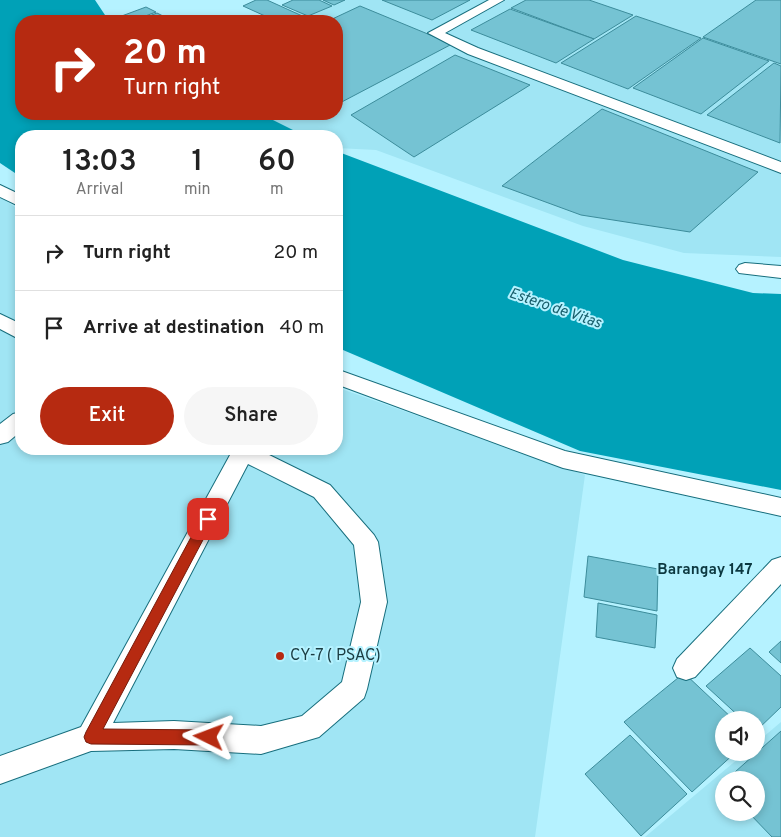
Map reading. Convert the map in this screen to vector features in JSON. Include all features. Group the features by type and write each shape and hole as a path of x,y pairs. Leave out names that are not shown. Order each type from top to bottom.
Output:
{"lane":[{"path":"498,0 435,34 473,51 781,168"},
{"path":"0,190 15,199"},
{"path":"745,269 781,272"},
{"path":"0,320 15,329"},
{"path":"343,379 564,459 781,507"},
{"path":"0,436 15,425"},
{"path":"91,737 238,455"},
{"path":"0,770 91,737 174,736 261,740 309,727 354,689 374,602 366,542 322,491 251,455"},
{"path":"686,668 781,566"}],"shaded area":[{"path":"323,0 781,0 781,257 684,253 583,226 376,150 343,148 343,130 293,130 273,120 343,120 343,15 289,15"},
{"name":"CY-7 ( PSAC)","path":"0,197 15,207 15,455 343,455 343,389 585,475 535,837 0,837"},
{"path":"781,722 781,837 645,837 715,778 715,821 765,821 765,771 724,771 735,761 765,761 765,735"}],"water":[{"path":"0,0 95,0 105,15 15,15 15,120 273,120 293,130 15,130 15,173 0,163"},
{"name":"Estero de Vitas","path":"343,154 623,260 753,293 781,294 781,490 580,451 343,350"}],"building":[{"path":"256,0 267,0 300,15 263,15 243,6"},
{"path":"293,0 319,0 332,6 310,15 306,15 282,5"},
{"path":"323,0 345,0 334,5"},
{"path":"382,0 470,0 432,20"},
{"path":"526,0 589,0 633,15 594,39 511,8"},
{"path":"756,0 781,0 781,64 703,37"},
{"path":"360,6 452,44 343,101 343,15 341,15"},
{"path":"146,7 156,12 148,15 124,15"},
{"path":"510,9 594,39 556,63 471,30"},
{"path":"636,16 701,38 628,89 561,63"},
{"path":"703,38 769,61 701,114 633,88"},
{"path":"455,55 530,85 414,157 351,115"},
{"path":"774,63 781,66 780,143 707,115"},
{"path":"602,109 758,172 690,232 581,215 502,186"},
{"path":"588,556 658,569 657,611 584,597"},
{"path":"598,603 657,615 655,648 596,637"},
{"path":"781,641 781,663 769,652"},
{"path":"750,648 781,676 781,707 765,722 765,711 733,711 706,686"},
{"path":"684,673 724,711 715,711 715,761 726,761 692,792 624,722"},
{"path":"781,731 781,837 772,837 757,821 765,821 765,771 736,771 747,761 765,761 765,745"},
{"path":"630,735 687,794 641,836 585,774"}],"place":[{"name":"CY-7 ( PSAC)","path":"280,656"}],"district":[{"name":"Barangay 147","path":"705,570"}],"route":[{"path":"208,519 91,737 209,737"}]}
